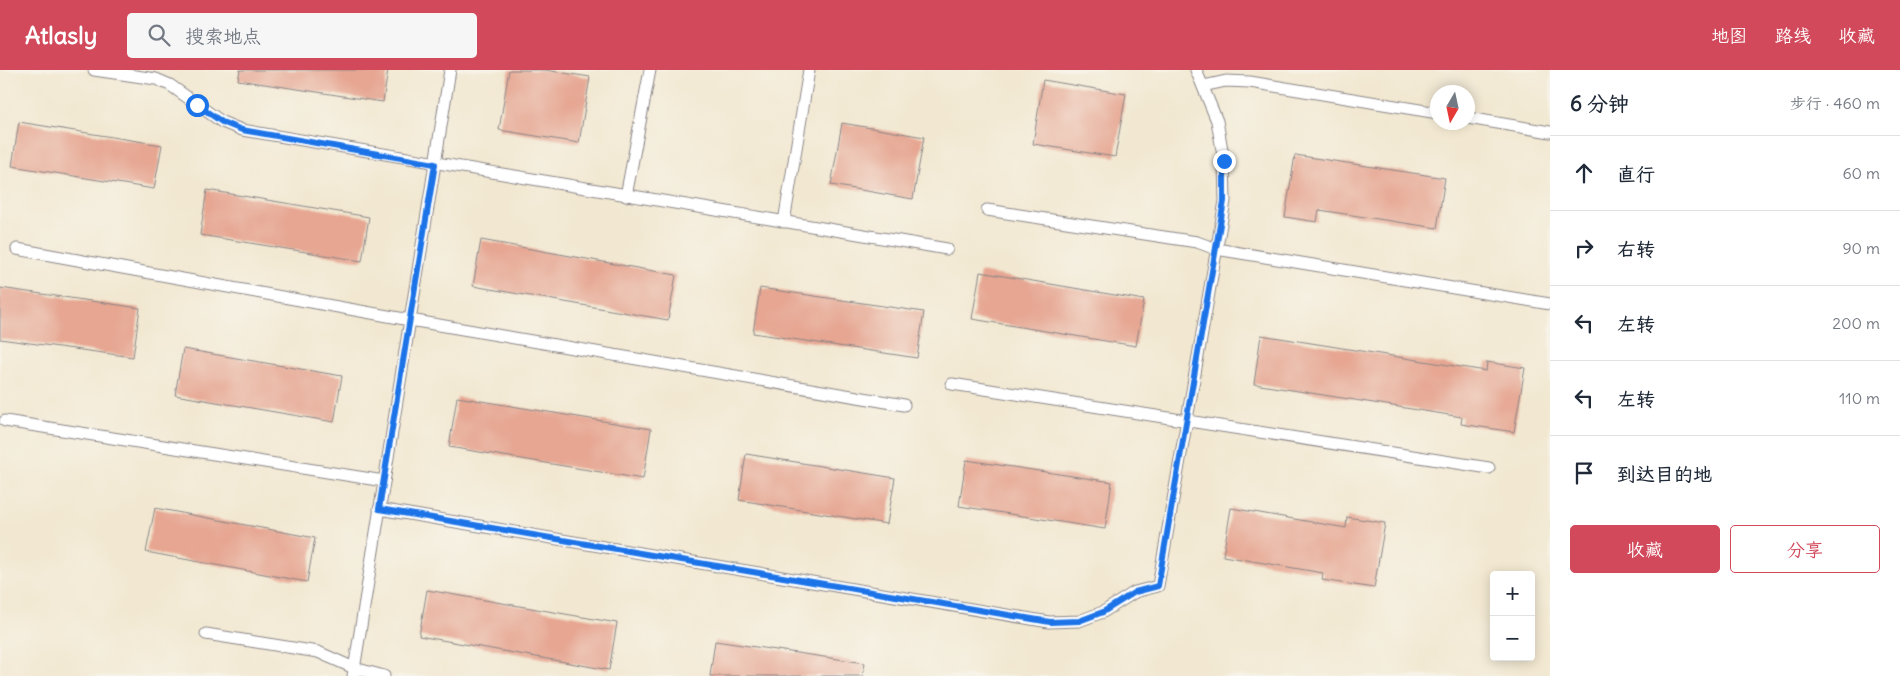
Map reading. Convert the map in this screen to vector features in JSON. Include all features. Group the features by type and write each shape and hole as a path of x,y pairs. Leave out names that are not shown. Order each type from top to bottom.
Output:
{"lane":[{"path":"94,70 156,79 170,85 222,122 242,130 947,249"},
{"path":"353,672 450,70"},
{"path":"626,196 650,70"},
{"path":"784,222 809,70"},
{"path":"379,509 1050,622 1079,621 1103,612 1135,592 1158,586 1224,201 1224,161 1217,121 1196,70"},
{"path":"1202,86 1226,81 1250,82 1430,112"},
{"path":"1475,119 1550,132"},
{"path":"987,210 1197,242 1216,250 1550,304"},
{"path":"17,249 410,320 904,405"},
{"path":"952,384 1489,468"},
{"path":"5,421 384,481"},
{"path":"206,634 318,652 353,672 384,676"}],"building":[{"path":"240,70 388,70 383,102 238,80"},
{"path":"509,70 545,70 590,77 579,143 499,130"},
{"path":"1043,80 1126,94 1115,157 1033,144"},
{"path":"19,122 162,145 154,189 12,166"},
{"path":"842,123 924,137 913,199 831,185"},
{"path":"1295,155 1445,178 1437,228 1319,210 1317,222 1285,217"},
{"path":"207,190 369,217 362,261 200,235"},
{"path":"481,240 676,275 668,320 473,286"},
{"path":"980,272 1144,300 1136,346 972,319"},
{"path":"0,288 140,308 133,357 0,339"},
{"path":"760,288 924,312 917,358 753,333"},
{"path":"1261,335 1486,371 1487,362 1525,368 1514,432 1461,424 1462,417 1254,384"},
{"path":"183,349 342,376 334,422 175,395"},
{"path":"457,397 651,429 643,479 449,447"},
{"path":"746,454 895,478 887,524 739,500"},
{"path":"966,460 1112,482 1105,529 959,506"},
{"path":"155,508 315,538 307,582 146,552"},
{"path":"1231,508 1346,528 1347,517 1385,523 1374,588 1322,580 1323,573 1223,556"},
{"path":"427,590 617,623 609,670 419,636"},
{"path":"715,641 865,663 863,676 710,676"}],"route":[{"path":"197,105 222,122 242,130 435,164 379,509 1050,622 1079,621 1103,612 1135,592 1158,586 1224,201 1224,161"}]}
